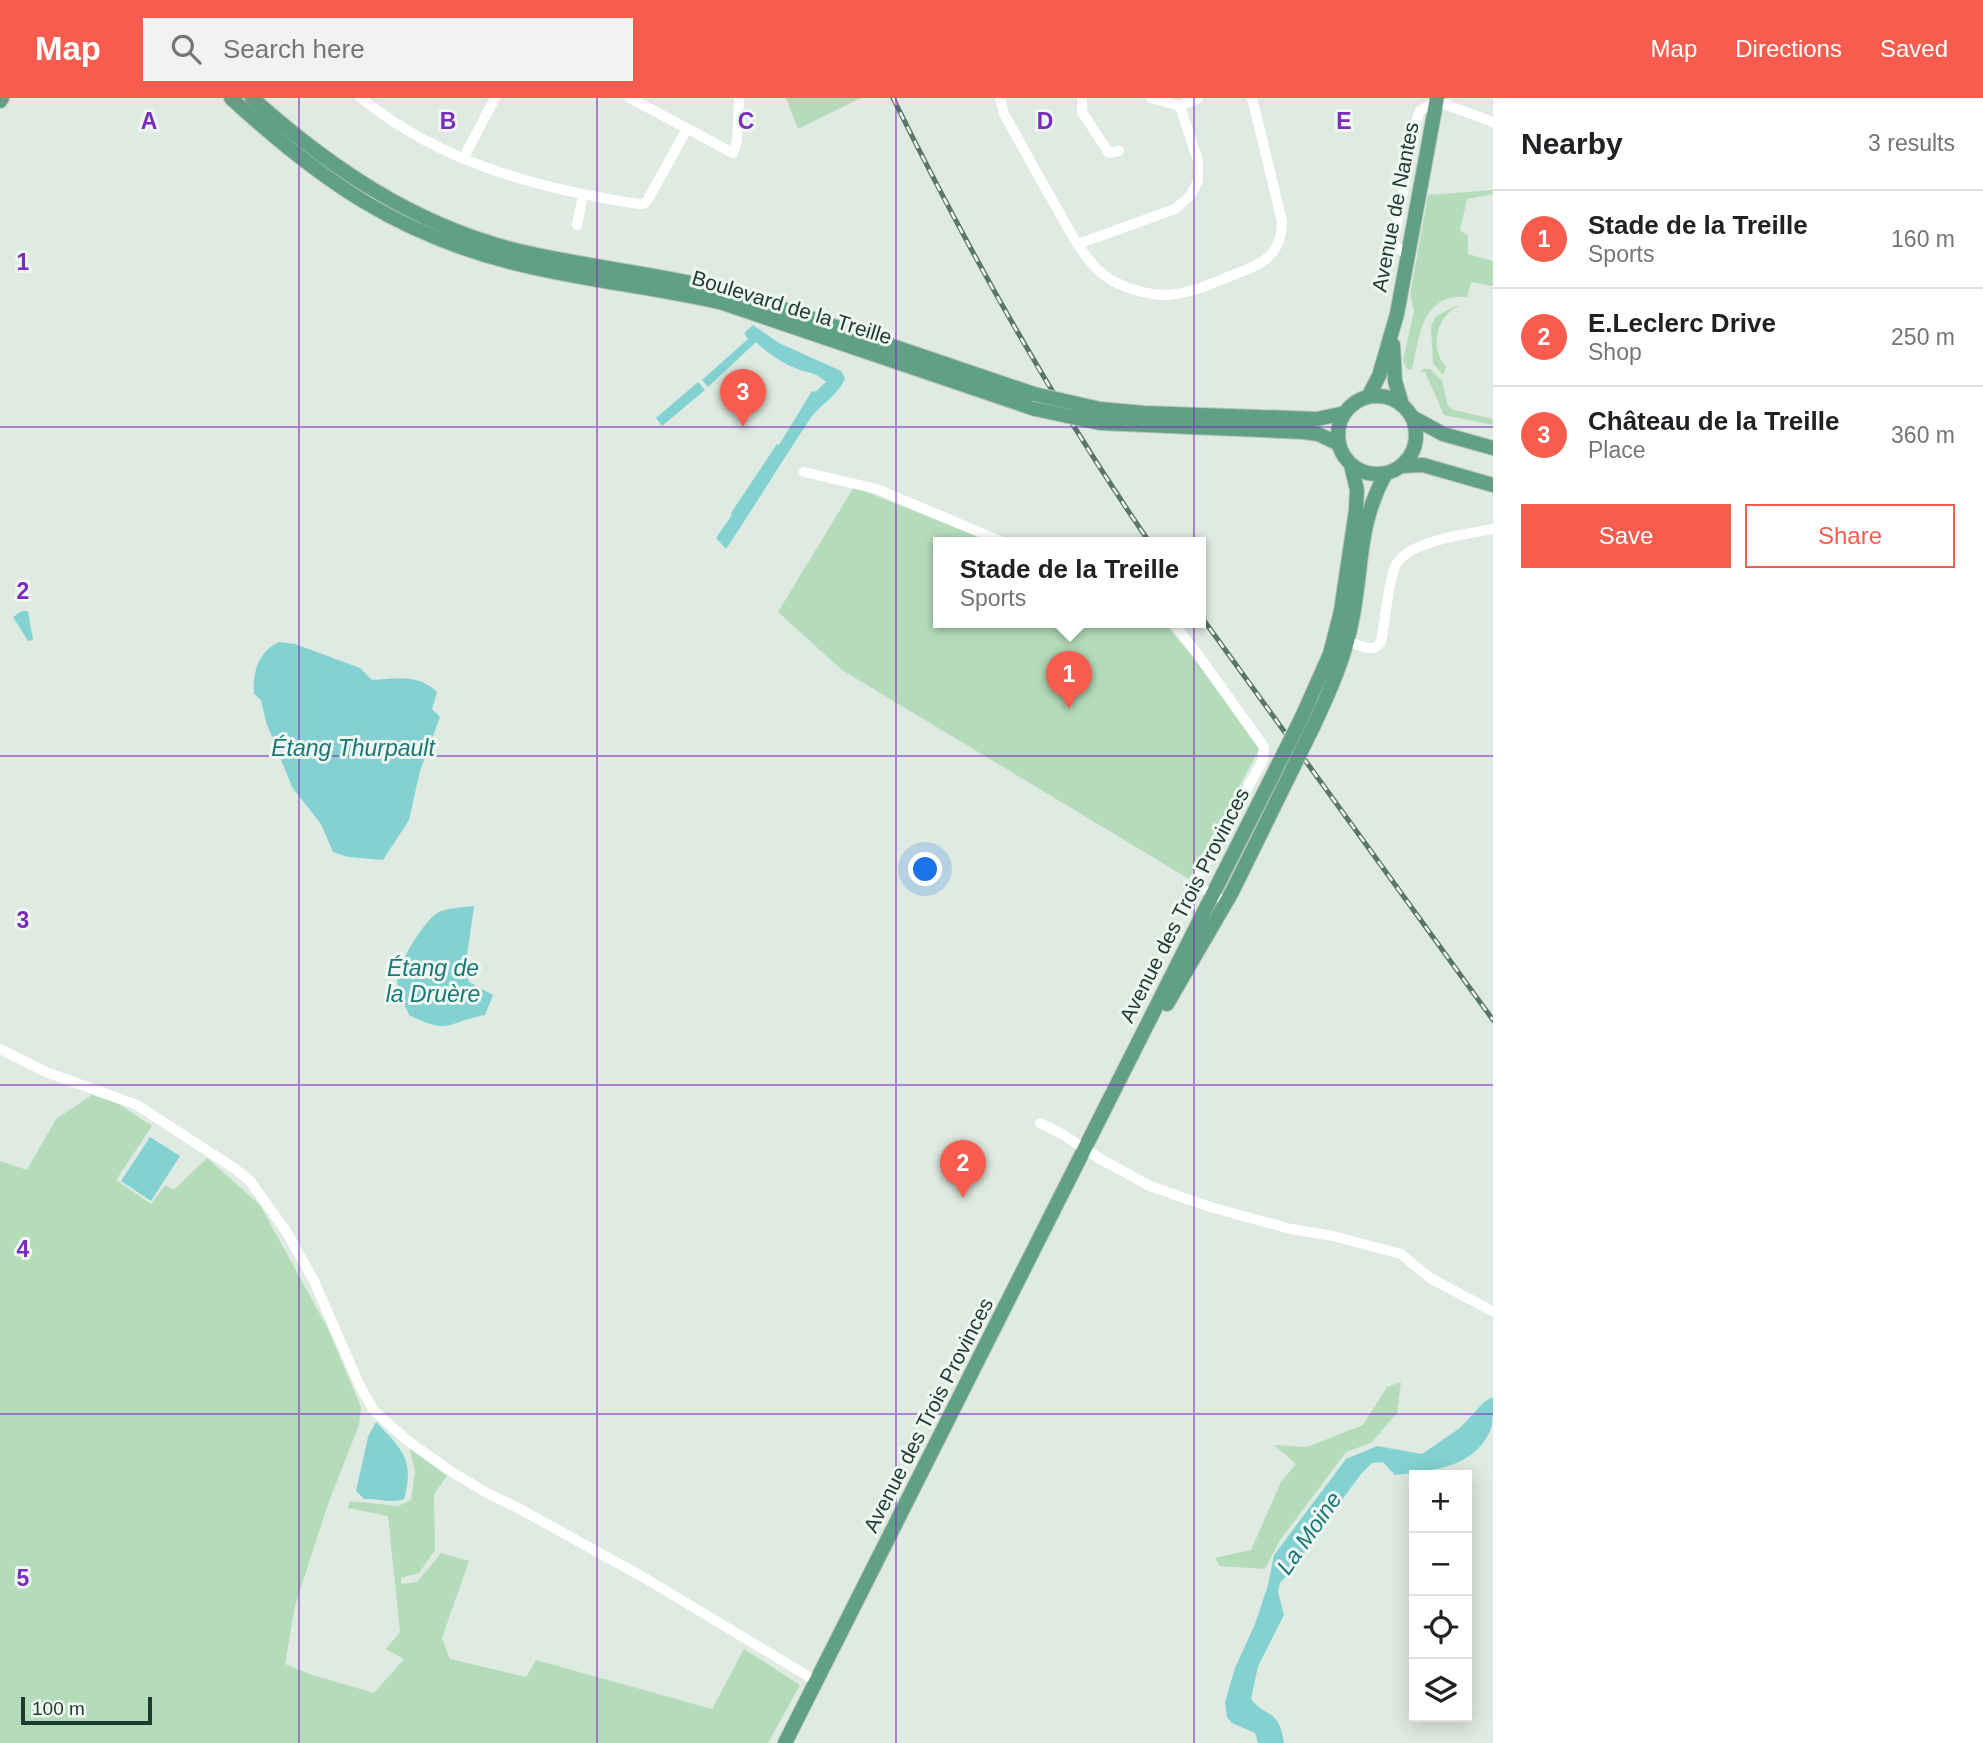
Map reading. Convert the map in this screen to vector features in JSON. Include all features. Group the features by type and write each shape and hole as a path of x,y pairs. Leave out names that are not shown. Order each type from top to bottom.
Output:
{"main road":[{"name":"Boulevard de la Treille","path":"231,98 278,141 328,179 383,213 472,252 521,265 723,303 1035,401 1100,416 1304,432 1318,434 1339,444"},
{"name":"Boulevard de la Treille","path":"252,98 296,138 359,183 404,208 461,233 550,257 714,287 1035,401"},
{"name":"Avenue de Nantes","path":"1368,397 1379,376 1394,324 1437,99"},
{"name":"Avenue de Nantes","path":"1394,324 1395,381 1407,411"},
{"path":"1307,723 1341,611 1356,510 1357,490 1351,465 1339,444 1338,428 1345,413 1368,397 1379,396 1443,434 1493,448"},
{"path":"1401,466 1410,456 1415,444 1416,430 1407,411"},
{"name":"Boulevard de la Treille","path":"1100,416 1317,419 1345,413"},
{"path":"1351,465 1363,471 1386,473 1401,466 1423,465 1493,485"},
{"path":"1307,723 1337,674 1348,641 1354,614 1365,520 1386,473"},
{"name":"Avenue des Trois Provinces","path":"785,1743 1280,761 1307,723"},
{"name":"Avenue des Trois Provinces","path":"1108,1105 1232,892 1290,774 1307,723"}],"street":[{"path":"361,98 405,128 463,159 512,178 583,195 643,204 648,201 687,129"},
{"path":"463,159 495,98"},
{"path":"630,98 733,153 737,141 739,98"},
{"path":"1000,98 1004,114 1077,244 1091,263 1108,278 1139,291 1158,295 1197,289 1265,260 1278,248 1282,221 1252,98"},
{"path":"1082,98 1082,113 1109,153 1119,151"},
{"path":"1151,98 1181,106 1198,98"},
{"path":"1437,99 1493,122"},
{"path":"1077,244 1175,209 1190,196 1198,181 1198,161 1181,106"},
{"path":"576,225 583,195"},
{"path":"804,472 877,489 991,537"},
{"path":"1457,475 1471,485 1493,492"},
{"path":"1348,641 1366,648 1375,648 1381,642 1395,567 1402,556 1419,547 1493,529"},
{"path":"1177,628 1264,747 1263,760 1194,884 1221,899 1232,892"},
{"path":"0,1049 46,1072 137,1105 214,1154 250,1181 286,1231 314,1281 359,1384 374,1411 408,1441 487,1493 643,1577 816,1681"},
{"path":"1040,1123 1150,1186 1210,1207 1291,1229 1333,1236 1401,1254 1430,1278 1492,1311"}],"green space":[{"path":"786,98 861,98 798,129"},
{"path":"1493,190 1493,194 1467,199 1460,230 1468,236 1468,254 1493,261 1493,286 1471,282 1467,297 1440,302 1425,320 1412,370 1407,369 1403,361 1414,311 1410,295 1428,195"},
{"path":"1459,306 1445,317 1438,333 1438,351 1446,367 1443,375 1433,363 1431,326 1436,316"},
{"path":"1430,369 1442,381 1448,406 1454,410 1493,419 1493,425 1444,415 1425,372 1420,371"},
{"path":"854,487 979,537 933,537 933,628 1168,628 1199,664 1260,748 1189,879 842,670 778,612"},
{"path":"92,1095 119,1104 152,1126 116,1180 151,1204 165,1185 174,1190 207,1158 260,1205 328,1329 361,1407 359,1425 328,1504 295,1606 285,1664 374,1693 404,1659 386,1649 400,1632 388,1516 348,1508 350,1501 398,1506 411,1500 415,1472 410,1449 447,1476 434,1494 435,1550 419,1573 401,1578 401,1584 417,1582 441,1553 469,1561 442,1638 450,1659 526,1677 536,1660 712,1709 744,1649 800,1685 768,1743 0,1743 0,1161 27,1170 56,1119"},
{"path":"1401,1382 1397,1413 1371,1443 1346,1452 1280,1540 1265,1569 1220,1566 1215,1558 1251,1550 1281,1482 1296,1464 1274,1445 1307,1447 1363,1425 1387,1387"}],"water":[{"path":"753,325 779,343 841,371 845,378 838,390 810,419 726,549 716,538 812,391 815,392 826,382 814,374 785,363 756,342 708,387 702,380 748,339 744,333"},
{"path":"698,382 705,390 662,426 656,418"},
{"path":"22,611 28,611 33,640 28,641 13,617"},
{"name":"Étang Thurpault","path":"279,642 295,644 360,668 372,680 415,680 437,692 432,709 440,717 420,771 409,820 383,860 348,857 333,852 321,824 292,787 266,722 261,700 254,694 258,663 266,651"},
{"name":"Étang de la Druère","path":"474,906 465,970 469,982 493,995 485,1015 441,1026 409,1015 397,979 414,941 428,922 441,911"},
{"path":"150,1137 180,1156 151,1201 121,1181"},
{"name":"La Moine","path":"1493,1397 1492,1425 1477,1450 1453,1464 1429,1470 1409,1470 1409,1473 1395,1475 1383,1462 1372,1463 1311,1542 1297,1565 1280,1583 1278,1592 1284,1615 1258,1666 1251,1699 1279,1724 1284,1743 1258,1743 1255,1733 1232,1723 1227,1717 1225,1702 1235,1668 1255,1624 1268,1585 1274,1555 1346,1459 1377,1446 1422,1454 1460,1428 1484,1402"},
{"path":"376,1422 404,1456 408,1474 404,1499 364,1499 356,1491 368,1437"}],"railway":[{"path":"893,98 982,269 1046,381 1146,537"},
{"path":"1206,623 1493,1020"}],"place":[{"name":"Château de la Treille","path":"743,427"},
{"name":"Stade de la Treille","path":"1069,709"},
{"name":"E.Leclerc Drive","path":"963,1198"}]}
